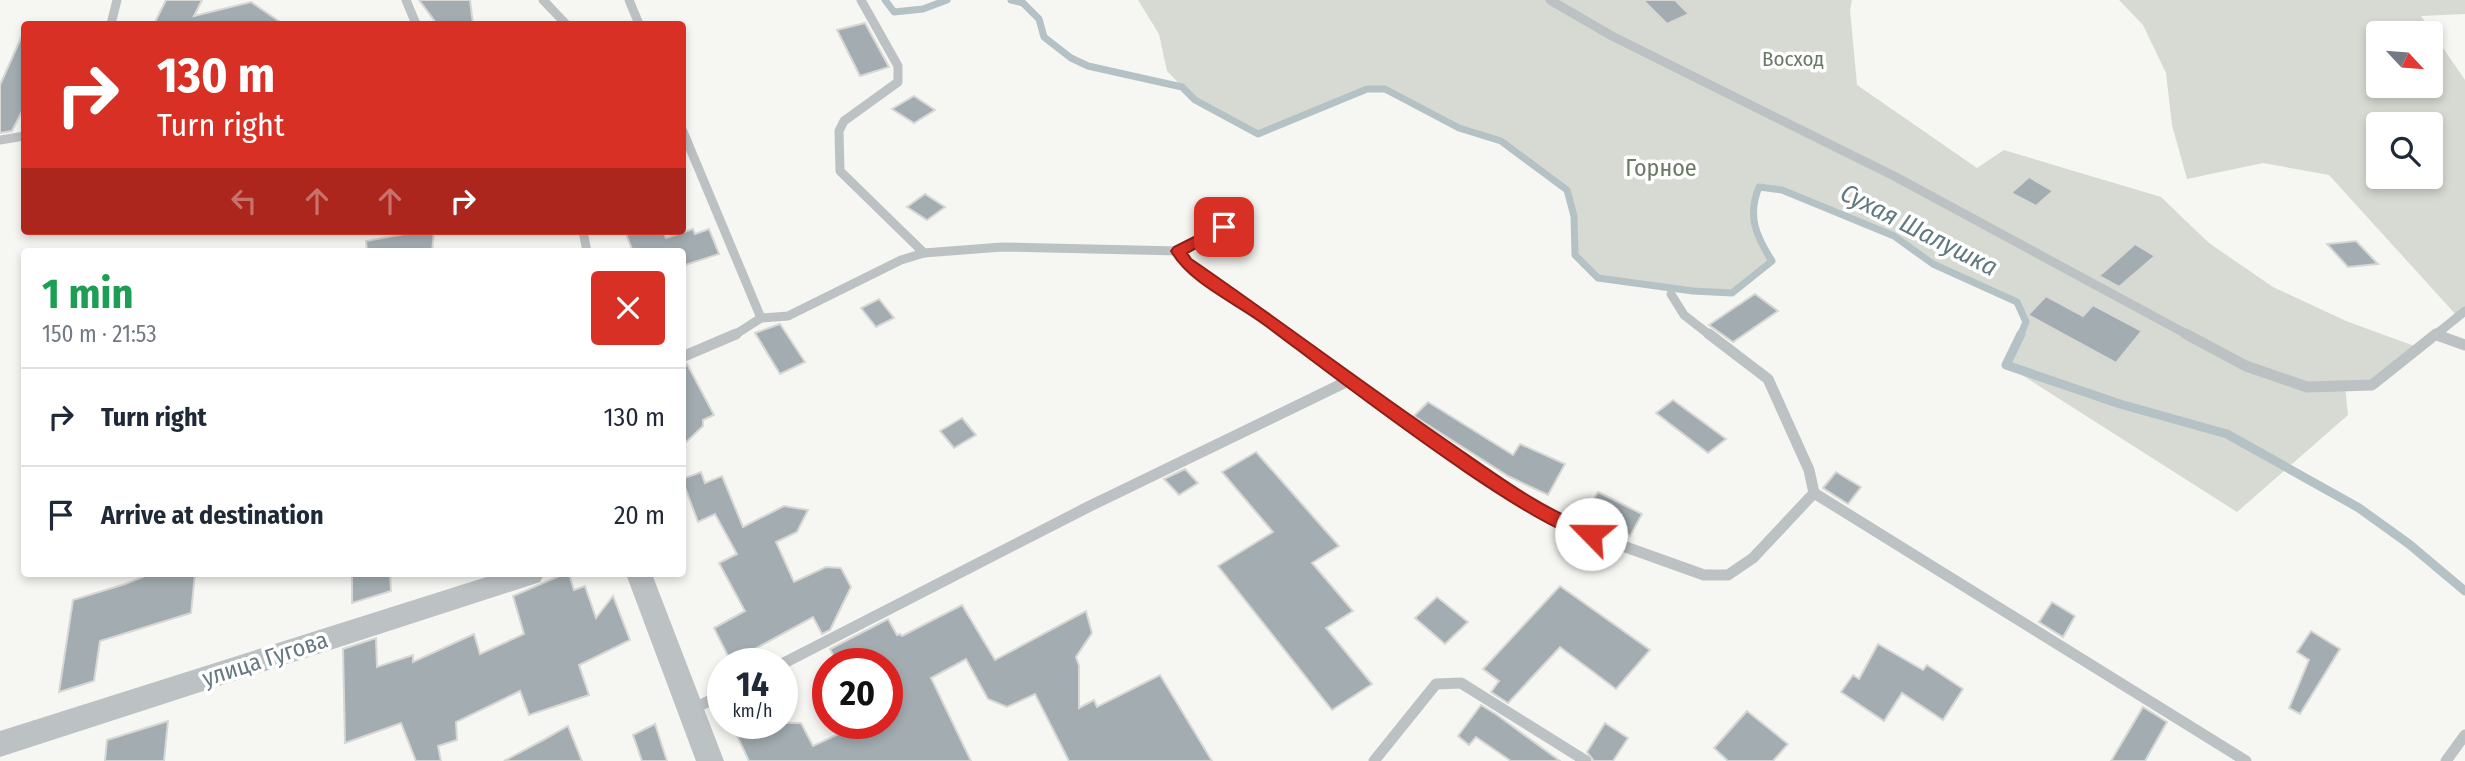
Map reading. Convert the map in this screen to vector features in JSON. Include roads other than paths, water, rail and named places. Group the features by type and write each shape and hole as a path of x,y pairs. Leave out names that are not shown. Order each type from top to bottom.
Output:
{"street":[{"name":"улица Гугова","path":"0,744 522,577"},
{"path":"640,577 710,761"}],"lane":[{"path":"112,21 117,0"},
{"path":"406,0 415,21"},
{"path":"543,0 563,21"},
{"path":"629,0 638,21"},
{"path":"860,0 898,66 898,82 844,121 839,131 840,172 924,253"},
{"path":"1550,0 1612,36 1896,177 2246,366 2307,387 2372,385 2465,311"},
{"path":"0,140 21,136"},
{"path":"686,139 761,318"},
{"path":"686,355 729,338 761,318 788,316 901,260 924,253 1002,247 1179,251 1246,215"},
{"path":"1179,251 1185,262 1270,320 1348,380 1513,495 1567,526 1704,575 1728,575 1753,558 1814,493"},
{"path":"1671,294 1684,315 1768,379 1809,470 1814,493 2246,761"},
{"path":"2437,335 2465,345"},
{"path":"798,656 1088,507 1348,380"},
{"path":"1374,761 1436,684 1461,683 1586,761"},
{"path":"691,710 707,702"},
{"path":"2446,761 2465,735"}],"waterway":[{"name":"Сухая Шалушка","path":"885,0 894,12 923,9 947,0"},
{"name":"Сухая Шалушка","path":"1011,0 1023,3 1039,19 1044,37 1071,58 1088,66 1182,87 1195,100 1258,134 1367,89 1385,89 1459,128 1501,141 1567,190 1574,216 1575,255 1598,278 1693,291 1732,293 1772,261 1755,226 1755,197 1759,187 1782,190 1894,236 1933,264 2017,302 2026,322 2020,336"},
{"name":"Сухая Шалушка","path":"2021,334 2006,365 2120,404 2227,434 2359,508 2409,544 2465,591"}],"park label":[{"name":"Восход","path":"1793,59"},
{"name":"Горное","path":"1661,168"}]}
